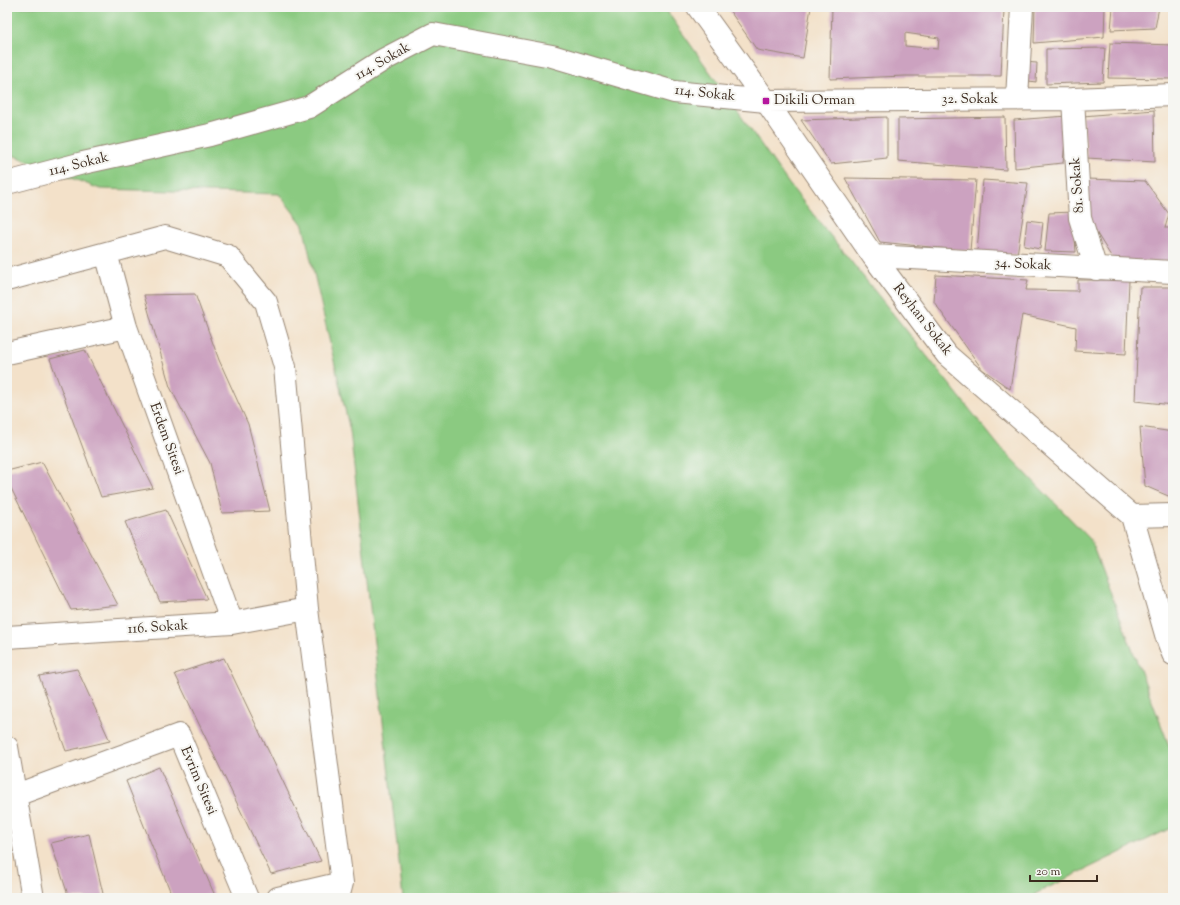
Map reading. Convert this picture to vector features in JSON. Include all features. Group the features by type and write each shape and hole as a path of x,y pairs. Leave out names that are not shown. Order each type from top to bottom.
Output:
{"street":[{"name":"Reyhan Sokak","path":"698,7 766,101 873,256 947,355 1132,516"},
{"path":"1017,99 1022,7"},
{"name":"114. Sokak","path":"7,183 83,163 210,136 309,107 383,60 433,34 552,56 674,92 766,101"},
{"name":"32. Sokak","path":"766,101 1073,99 1173,95"},
{"name":"81. Sokak","path":"1073,99 1080,218 1096,269"},
{"path":"7,280 165,237 228,256 266,302 286,367 307,609 340,891 278,898"},
{"name":"Erdem Sitesi","path":"106,253 126,327 232,623"},
{"name":"34. Sokak","path":"873,256 1173,272"},
{"path":"7,353 126,327"},
{"path":"1171,643 1132,516 1173,515"},
{"name":"116. Sokak","path":"7,637 232,623 307,609"},
{"name":"Evrim Sitesi","path":"16,795 179,735 247,898"},
{"path":"7,747 33,898"}],"green space":[{"path":"7,7 664,7 789,184 999,446 1090,539 1173,756 1173,827 1035,894 1037,898 403,898 350,431 303,225 279,194 100,189 7,153"}],"building":[{"path":"727,7 811,7 803,58 757,50"},
{"path":"832,7 1004,9 1001,76 905,76 830,79","holes":["905,33 939,38 938,49 905,46"]},
{"path":"1035,7 1105,7 1104,37 1034,43"},
{"path":"1113,7 1159,7 1155,28 1111,30"},
{"path":"1110,43 1173,45 1173,79 1108,78"},
{"path":"1105,48 1103,82 1046,84 1046,49"},
{"path":"1023,62 1037,63 1036,82 1022,80"},
{"path":"1154,110 1155,162 1087,158 1083,116"},
{"path":"1067,116 1063,163 1015,168 1014,120"},
{"path":"887,117 887,158 831,164 801,120"},
{"path":"1005,117 1006,170 898,161 898,119"},
{"path":"845,178 976,180 970,251 880,242"},
{"path":"1087,179 1145,181 1169,214 1165,228 1173,228 1173,262 1114,261 1091,224"},
{"path":"983,180 1028,183 1017,255 977,252"},
{"path":"1073,212 1076,252 1045,251 1049,213"},
{"path":"1027,220 1043,222 1040,249 1024,246"},
{"path":"936,275 1028,280 1026,290 1078,291 1078,280 1129,280 1126,354 1075,351 1076,327 1022,315 1010,389 982,369 934,302"},
{"path":"1140,287 1173,287 1173,405 1135,401"},
{"path":"195,294 219,360 248,424 270,511 222,513 210,463 170,387 144,295"},
{"path":"85,350 153,488 101,497 50,359"},
{"path":"1140,427 1173,432 1173,498 1145,486"},
{"path":"42,462 118,605 71,610 7,480 7,471"},
{"path":"166,510 207,599 160,602 125,522"},
{"path":"224,658 321,861 271,874 175,674"},
{"path":"77,669 110,741 66,751 39,676"},
{"path":"159,767 216,898 173,898 126,781"},
{"path":"89,834 104,898 69,898 51,843"}],"place":[{"name":"Dikili Orman","path":"766,101"}]}
